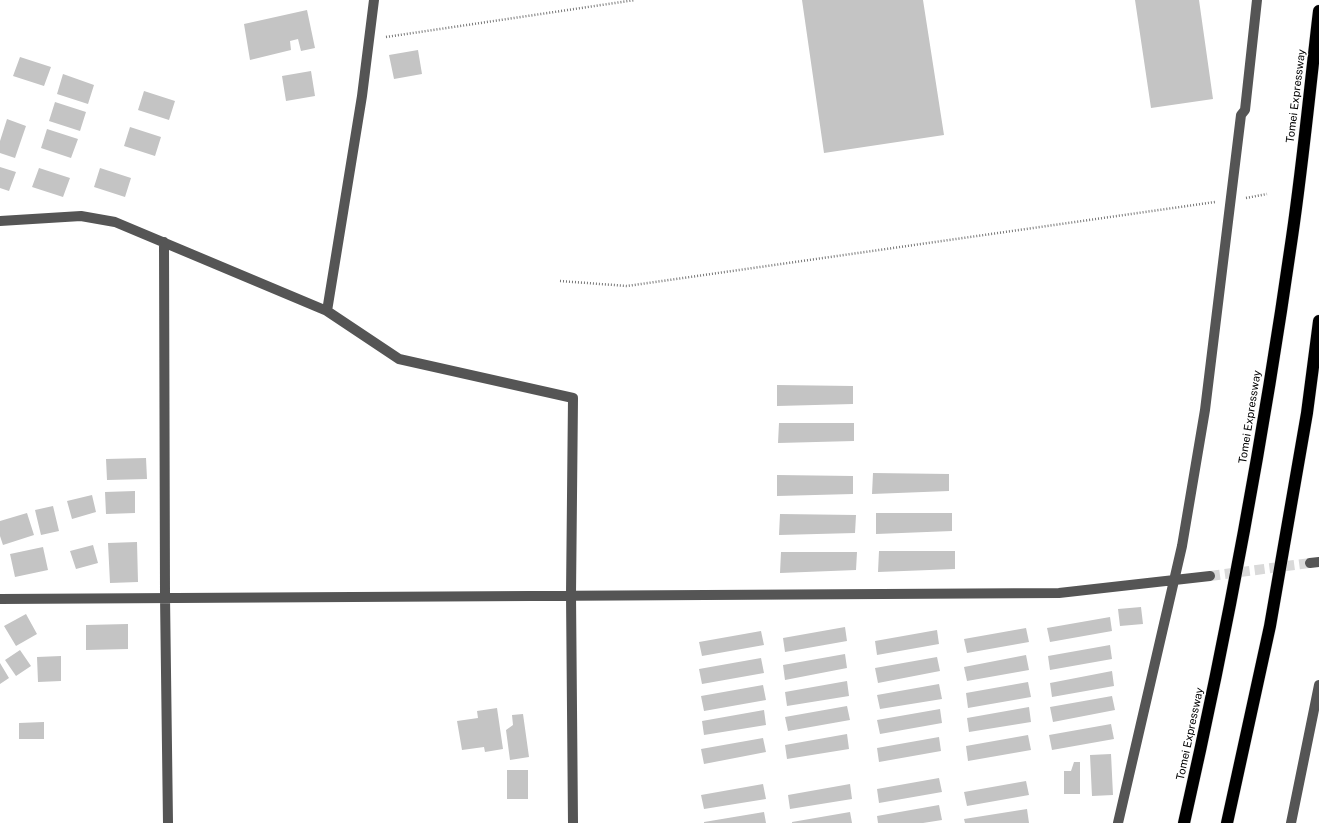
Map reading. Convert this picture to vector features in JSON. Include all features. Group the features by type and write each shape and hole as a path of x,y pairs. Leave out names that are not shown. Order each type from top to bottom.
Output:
{"highway":[{"name":"Tomei Expressway","path":"1184,823 1206,727 1252,483 1292,236 1319,11"},
{"path":"1227,823 1270,626 1307,413 1319,320"}],"street":[{"path":"327,311 362,96 374,0"},
{"path":"1118,823 1182,546 1205,410 1241,115 1245,110 1257,0"},
{"path":"0,220 81,216 115,222 327,311 399,359 573,398 571,594 573,823"},
{"path":"164,242 165,596 168,823"},
{"path":"0,598 1059,592 1210,576"},
{"path":"1291,823 1319,685"}],"path":[{"path":"369,39 635,0"},
{"path":"560,281 627,286 1267,194"}],"building":[{"path":"802,0 923,0 944,135 824,153"},
{"path":"1135,0 1199,0 1213,99 1151,108"},
{"path":"307,10 315,48 301,51 298,39 290,41 291,50 250,60 244,24"},
{"path":"418,50 422,74 394,79 389,55"},
{"path":"20,57 51,67 44,86 13,76"},
{"path":"311,71 315,96 286,101 282,76"},
{"path":"63,74 94,85 88,104 57,94"},
{"path":"144,91 175,101 169,120 138,110"},
{"path":"55,102 86,112 80,131 49,121"},
{"path":"7,119 26,126 15,158 0,153 0,141"},
{"path":"130,127 161,137 155,156 124,146"},
{"path":"47,129 78,139 71,158 41,148"},
{"path":"0,167 16,172 9,191 0,188"},
{"path":"39,168 70,178 63,197 32,187"},
{"path":"100,168 131,178 125,197 94,187"},
{"path":"777,385 853,386 853,404 777,406"},
{"path":"779,423 854,423 854,441 778,443"},
{"path":"146,458 147,479 107,480 106,459"},
{"path":"873,473 949,474 949,491 872,494"},
{"path":"777,475 853,476 853,494 777,496"},
{"path":"135,491 135,513 106,514 105,492"},
{"path":"92,495 96,512 72,519 67,501"},
{"path":"53,506 59,531 41,535 35,510"},
{"path":"27,513 34,535 3,545 0,536 0,521"},
{"path":"876,513 952,513 952,531 876,534"},
{"path":"780,514 856,515 855,533 779,535"},
{"path":"137,542 138,582 110,583 108,543"},
{"path":"93,545 98,563 76,569 70,551"},
{"path":"43,547 48,570 15,577 10,554"},
{"path":"879,551 955,551 955,569 878,572"},
{"path":"781,552 857,552 856,570 780,573"},
{"path":"1141,607 1143,624 1120,626 1118,609"},
{"path":"26,614 37,634 16,646 4,626"},
{"path":"1110,617 1112,631 1050,642 1047,628"},
{"path":"128,624 128,649 86,650 86,625"},
{"path":"845,627 847,641 785,652 783,638"},
{"path":"1026,628 1029,642 967,653 964,639"},
{"path":"937,630 939,644 877,655 875,641"},
{"path":"761,631 764,645 702,656 699,642"},
{"path":"1110,645 1112,659 1050,670 1048,656"},
{"path":"20,650 31,666 16,676 5,660"},
{"path":"845,654 847,668 785,680 783,665"},
{"path":"1026,655 1029,670 967,681 964,667"},
{"path":"61,656 61,681 38,682 37,657"},
{"path":"937,657 940,671 878,683 875,668"},
{"path":"761,658 764,673 702,684 699,669"},
{"path":"0,663 9,678 0,684"},
{"path":"1112,671 1114,686 1052,697 1050,683"},
{"path":"847,681 849,696 787,706 785,692"},
{"path":"1028,682 1031,697 968,708 966,693"},
{"path":"939,684 942,699 880,709 877,695"},
{"path":"763,685 766,700 704,711 701,696"},
{"path":"1112,696 1115,710 1053,722 1050,707"},
{"path":"847,706 850,720 788,731 785,717"},
{"path":"1029,707 1031,722 969,732 967,718"},
{"path":"497,708 503,749 485,752 484,747 462,750 457,721 478,718 477,711"},
{"path":"940,709 942,723 880,734 877,720"},
{"path":"764,710 766,725 704,735 702,721"},
{"path":"523,714 529,757 510,760 506,730 513,725 512,715"},
{"path":"44,722 44,739 19,739 19,723"},
{"path":"1111,724 1114,739 1052,750 1049,735"},
{"path":"847,734 849,749 787,759 785,745"},
{"path":"1028,735 1031,750 968,761 966,746"},
{"path":"939,737 941,751 879,762 877,748"},
{"path":"763,738 766,752 704,764 701,749"},
{"path":"1111,754 1113,795 1092,796 1090,755"},
{"path":"1074,762 1080,762 1080,794 1064,794 1064,771 1071,771"},
{"path":"507,770 528,770 528,799 507,799"},
{"path":"939,778 942,792 879,803 877,789"},
{"path":"1026,781 1029,795 967,806 964,792"},
{"path":"763,784 766,799 704,809 701,795"},
{"path":"850,784 852,799 790,809 788,795"},
{"path":"939,805 942,820 923,823 878,823 877,816"},
{"path":"1027,809 1029,823 965,823 964,819"},
{"path":"764,812 766,823 704,823 704,822"},
{"path":"850,812 852,823 792,823 792,822"}],"tunnel":[{"path":"1210,576 1310,563"}]}
